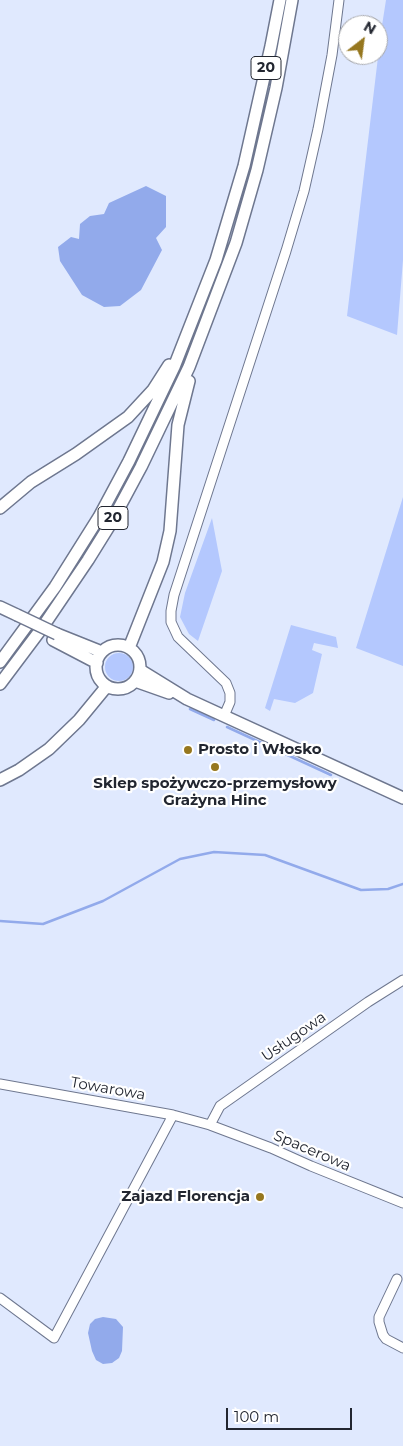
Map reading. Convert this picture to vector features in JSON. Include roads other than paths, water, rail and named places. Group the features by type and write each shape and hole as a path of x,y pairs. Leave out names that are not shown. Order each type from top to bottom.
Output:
{"main road":[{"name":"20","path":"0,662 55,587 98,517 130,461 162,396 216,260 244,166 280,0"},
{"name":"20","path":"0,684 42,628 111,523 171,407 201,338 236,242 257,170 276,88 292,0"},
{"path":"0,508 31,482 76,454 128,417 152,390 187,336"},
{"path":"129,648 163,562 170,531 178,426 201,338"},
{"path":"0,607 14,618 99,658"},
{"path":"0,616 14,618"},
{"path":"112,646 129,648 138,658 138,676 125,688 119,689 107,686 98,676 99,658 112,646"},
{"path":"138,676 403,798"},
{"path":"0,780 19,770 49,748 80,720 107,686"}],"street":[{"path":"224,716 230,702 230,693 226,683 178,637 171,622 171,611 174,595 304,191 332,56 339,0"},
{"name":"Usługowa","path":"210,1125 220,1106 368,1002 403,980"},
{"name":"Towarowa","path":"0,1084 172,1115 210,1125"},
{"path":"0,1298 54,1338 172,1115"},
{"name":"Spacerowa","path":"210,1125 271,1148 403,1203"},
{"path":"398,1279 379,1317 379,1322 386,1339 403,1348"}],"waterway":[{"path":"190,709 214,720"},
{"path":"227,727 266,745"},
{"path":"279,751 331,775"},
{"path":"0,921 43,924 103,901 180,859 214,852 265,855 361,890 388,889 403,884"}],"place":[{"name":"Prosto i Włosko","path":"188,750"},
{"name":"Sklep spożywczo-przemysłowy Grażyna Hinc","path":"215,767"},
{"name":"Zajazd Florencja","path":"260,1197"}]}
